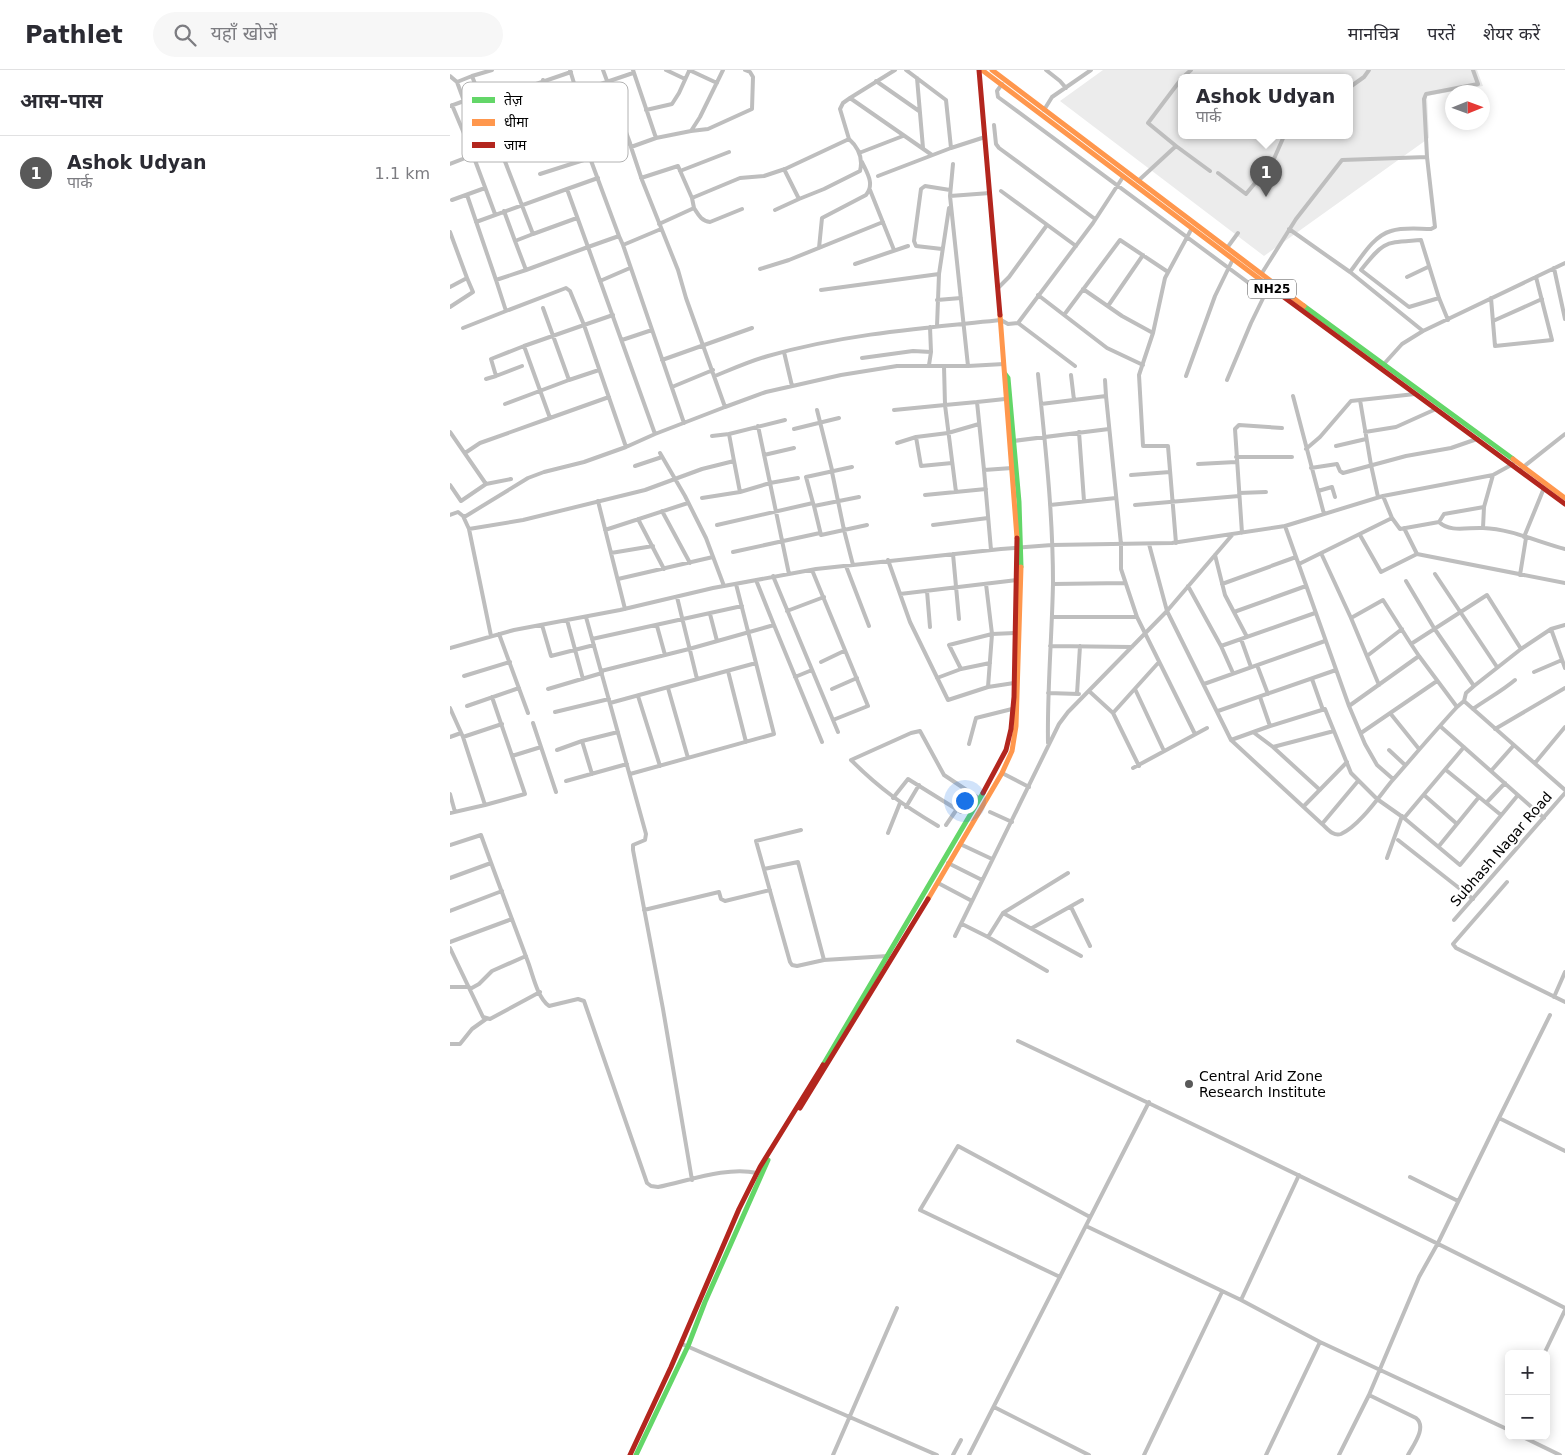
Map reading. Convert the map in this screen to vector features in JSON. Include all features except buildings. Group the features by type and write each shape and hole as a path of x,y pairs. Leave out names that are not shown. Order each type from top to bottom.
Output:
{"main road":[{"name":"NH25","path":"981,70 1138,181 1262,273 1415,394 1477,439 1515,463"},
{"path":"685,1345 739,1210 757,1174 946,862 1006,750 1010,735 1019,548 981,70"},
{"name":"NH25","path":"992,70 1123,177 1269,286 1515,463 1565,504"},
{"path":"633,1455 685,1345 765,1164 867,1001 938,882 946,862 960,844 1002,772 1012,751 1016,726 1018,683 1019,548 1008,378 1005,373"},
{"name":"NH25","path":"1522,469 1565,498"}],"street":[{"path":"457,82 492,70"},
{"path":"603,70 607,82 633,72 656,138"},
{"path":"666,70 685,79"},
{"path":"646,110 672,104 689,70 717,83"},
{"path":"691,131 723,70"},
{"path":"630,145 656,138 708,129 752,109 753,77 750,72 745,70"},
{"path":"894,250 870,190 871,182 859,152 849,139 840,109 843,103 850,98 895,70"},
{"path":"906,70 946,100 951,148"},
{"path":"1046,70 1066,88"},
{"path":"1042,112 1052,97 1092,70"},
{"path":"1353,85 1364,77 1369,70"},
{"path":"1350,272 1376,240 1384,234 1398,230 1431,229 1434,227 1427,157 1424,99 1426,94 1478,84 1473,70"},
{"path":"538,82 571,71"},
{"path":"450,76 457,82 462,96"},
{"path":"472,76 474,82"},
{"path":"916,78 923,148"},
{"path":"876,81 919,111"},
{"path":"1178,83 1148,123 1210,171"},
{"path":"1002,84 997,92 998,97 1265,295"},
{"path":"850,98 932,155"},
{"path":"451,106 462,130"},
{"path":"994,125 996,144 999,148 1095,219"},
{"path":"859,152 904,136"},
{"path":"878,176 951,148 985,138"},
{"path":"692,198 740,178 764,176 784,169 849,139"},
{"path":"1218,173 1246,194 1273,160 1283,139"},
{"path":"628,140 641,178 678,270 686,298 725,407"},
{"path":"1138,181 1176,146"},
{"path":"680,171 730,152"},
{"path":"1262,273 1289,229 1342,160 1427,157"},
{"path":"450,164 462,159"},
{"path":"476,162 495,214"},
{"path":"506,162 533,234"},
{"path":"540,174 578,162"},
{"path":"592,162 623,245 684,423"},
{"path":"775,210 860,171 862,162"},
{"path":"953,164 950,203 968,366"},
{"path":"641,178 678,166 692,198 694,208 705,222 710,222 742,209"},
{"path":"784,169 799,199"},
{"path":"1018,324 1076,246 1123,177"},
{"path":"476,222 598,178"},
{"path":"942,249 916,246 914,241 921,189 926,186 950,190"},
{"path":"452,200 485,188"},
{"path":"567,189 655,434"},
{"path":"819,248 822,218 866,195 870,190"},
{"path":"1002,191 1076,246"},
{"path":"950,196 990,193"},
{"path":"467,194 506,311"},
{"path":"937,326 939,274 950,203"},
{"path":"659,224 694,208"},
{"path":"504,211 526,270"},
{"path":"515,241 577,218"},
{"path":"760,270 883,222"},
{"path":"999,287 1008,278 1047,225"},
{"path":"1176,543 1168,446 1142,446 1139,375 1152,333 1165,278 1192,228"},
{"path":"623,245 661,229"},
{"path":"1289,229 1350,272 1423,332"},
{"path":"450,233 473,292 450,307"},
{"path":"1227,248 1238,233"},
{"path":"496,280 619,236"},
{"path":"1064,315 1119,240 1123,240 1168,272"},
{"path":"1439,298 1408,307 1361,270 1377,249 1387,243 1421,240 1428,267 1448,320"},
{"path":"855,264 908,246"},
{"path":"450,253 456,249"},
{"path":"1108,306 1143,255"},
{"path":"1186,376 1216,296 1233,259"},
{"path":"1382,366 1402,344 1423,332 1565,263"},
{"path":"1407,277 1428,267"},
{"path":"600,281 630,268"},
{"path":"1554,268 1565,318"},
{"path":"822,290 939,274"},
{"path":"1491,298 1494,346 1552,340 1536,277"},
{"path":"450,287 467,278"},
{"path":"1227,380 1269,286"},
{"path":"462,328 566,288 570,291 584,325 626,447"},
{"path":"1083,288 1152,333"},
{"path":"1038,296 1107,348 1143,365"},
{"path":"937,300 961,298"},
{"path":"1493,321 1542,299"},
{"path":"544,308 569,380"},
{"path":"496,376 491,359 613,315"},
{"path":"715,376 765,356 832,340 1000,320 1008,324 1018,324 1075,366"},
{"path":"929,365 931,352 930,327"},
{"path":"662,360 752,328"},
{"path":"622,340 652,330"},
{"path":"524,346 550,418"},
{"path":"862,358 913,351 931,352"},
{"path":"784,352 792,386"},
{"path":"463,516 471,514 528,478 584,462 626,447 766,392 841,375 897,366 1004,364"},
{"path":"486,379 522,366"},
{"path":"944,366 945,405 956,492"},
{"path":"505,404 599,370"},
{"path":"672,387 713,370"},
{"path":"1038,374 1052,546 1053,584 1048,693 1048,746"},
{"path":"1071,375 1074,400"},
{"path":"1104,380 1121,544 1121,569 1137,618 1195,734"},
{"path":"1306,449 1320,437 1352,402 1415,394"},
{"path":"1041,404 1106,396"},
{"path":"1294,396 1324,514"},
{"path":"465,453 480,443 609,397"},
{"path":"894,410 1006,398"},
{"path":"1360,400 1370,465 1378,498"},
{"path":"976,402 991,550"},
{"path":"1365,432 1396,427 1436,409"},
{"path":"817,410 853,565"},
{"path":"794,429 839,418"},
{"path":"712,436 785,420"},
{"path":"897,444 916,436 948,433 979,424"},
{"path":"758,426 789,574"},
{"path":"1242,533 1235,428 1237,426 1282,428"},
{"path":"1013,441 1110,429"},
{"path":"1079,432 1084,501"},
{"path":"451,434 486,484"},
{"path":"728,434 740,492"},
{"path":"1522,469 1565,434"},
{"path":"916,436 921,466 952,463"},
{"path":"1336,446 1366,439"},
{"path":"1311,468 1337,464 1343,473 1406,456 1451,448 1477,439"},
{"path":"764,455 794,448"},
{"path":"635,466 661,455 706,538 724,586"},
{"path":"1198,464 1236,459 1292,457"},
{"path":"468,528 524,520 645,490 674,478 734,461"},
{"path":"450,640 451,647 499,634 625,609 724,586 812,570 991,550 1052,546 1176,543 1285,526 1384,496 1493,474 1515,463"},
{"path":"820,533 806,477 852,467"},
{"path":"984,470 1012,468"},
{"path":"1131,475 1170,472"},
{"path":"1484,528 1484,507 1493,474"},
{"path":"702,498 740,492 770,482 798,478"},
{"path":"458,512 461,501 486,484 511,479"},
{"path":"450,485 461,501"},
{"path":"1318,492 1332,487 1335,497"},
{"path":"1520,574 1525,538 1544,488"},
{"path":"925,495 986,489"},
{"path":"1135,504 1266,492"},
{"path":"1384,496 1398,528 1439,522 1447,528 1501,530 1565,549"},
{"path":"717,525 776,511 859,497"},
{"path":"1050,505 1116,498"},
{"path":"598,501 625,609"},
{"path":"605,530 688,503"},
{"path":"1439,522 1444,514 1484,507"},
{"path":"662,511 690,563"},
{"path":"458,512 463,516 468,528 491,636"},
{"path":"450,514 458,512"},
{"path":"933,525 988,518"},
{"path":"1298,564 1392,518"},
{"path":"638,519 664,569"},
{"path":"733,552 782,540 820,533 821,535 867,525"},
{"path":"1285,526 1314,613 1360,733 1377,765 1394,779"},
{"path":"1404,528 1417,554"},
{"path":"955,936 1048,746 1068,712 1167,612 1233,534"},
{"path":"1360,535 1381,572 1417,554 1565,583"},
{"path":"1149,544 1167,612 1231,740 1334,834 1341,834 1355,824 1419,749 1464,701 1466,693 1520,649 1551,630 1565,625"},
{"path":"611,553 653,546"},
{"path":"1321,553 1379,685"},
{"path":"953,554 959,619"},
{"path":"1215,555 1225,595 1247,637"},
{"path":"618,579 713,558"},
{"path":"1222,584 1296,558"},
{"path":"888,560 910,622 948,700 988,687 1014,683"},
{"path":"846,566 869,626"},
{"path":"812,570 868,706 833,720"},
{"path":"1436,574 1497,667"},
{"path":"773,576 838,732"},
{"path":"756,580 822,742"},
{"path":"900,594 1017,580"},
{"path":"1406,581 1434,628 1474,686"},
{"path":"1053,584 1125,583"},
{"path":"630,774 774,734 736,584"},
{"path":"986,584 992,634 988,687"},
{"path":"1188,586 1221,646 1233,673"},
{"path":"1234,612 1306,586"},
{"path":"927,591 930,627"},
{"path":"1411,644 1487,595 1520,649"},
{"path":"677,597 697,679"},
{"path":"788,610 824,597"},
{"path":"1351,618 1383,600 1419,656 1457,707"},
{"path":"592,640 742,606"},
{"path":"1221,646 1314,613"},
{"path":"710,614 717,641"},
{"path":"586,617 646,834 645,840 635,844 633,847 692,1180"},
{"path":"1052,617 1137,618"},
{"path":"567,620 583,678"},
{"path":"542,625 551,656 594,645"},
{"path":"548,689 601,672 774,625"},
{"path":"657,626 665,655"},
{"path":"1367,656 1402,630"},
{"path":"1551,630 1565,667"},
{"path":"961,669 949,646 992,634 1016,633"},
{"path":"499,634 528,713"},
{"path":"1241,639 1251,667"},
{"path":"1204,684 1325,641"},
{"path":"1050,646 1132,647"},
{"path":"1077,694 1080,646"},
{"path":"821,662 844,651"},
{"path":"1349,706 1419,656"},
{"path":"1534,672 1562,660"},
{"path":"464,676 510,662"},
{"path":"1113,713 1159,662"},
{"path":"555,712 638,696 756,663"},
{"path":"937,678 961,669 990,663"},
{"path":"1257,665 1268,694"},
{"path":"728,670 746,742"},
{"path":"795,677 812,670"},
{"path":"1218,711 1336,670"},
{"path":"832,689 857,678"},
{"path":"1312,679 1323,710 1325,709 1351,773 1377,799 1403,817 1460,865 1518,795"},
{"path":"1474,709 1515,680"},
{"path":"1360,733 1437,681"},
{"path":"467,706 519,688"},
{"path":"668,688 688,758"},
{"path":"1495,729 1565,688"},
{"path":"1135,689 1164,751"},
{"path":"1089,690 1113,713 1138,766"},
{"path":"1048,693 1083,696"},
{"path":"638,696 660,766"},
{"path":"450,794 452,812 525,794 492,697"},
{"path":"1260,697 1270,726"},
{"path":"1464,701 1565,792"},
{"path":"450,708 462,735 485,805"},
{"path":"969,744 976,718 1012,709"},
{"path":"1231,740 1323,710"},
{"path":"1390,713 1419,749"},
{"path":"533,723 556,792"},
{"path":"450,737 502,724"},
{"path":"1440,726 1544,818"},
{"path":"1535,763 1565,727"},
{"path":"1133,768 1207,728"},
{"path":"938,826 906,807 873,783 851,760 911,733 920,731 944,775 980,799"},
{"path":"1273,747 1334,731"},
{"path":"557,750 582,741 618,732"},
{"path":"1253,732 1273,747 1320,790"},
{"path":"582,741 592,774"},
{"path":"1490,770 1514,745"},
{"path":"512,756 541,747"},
{"path":"1387,858 1403,817 1446,770 1464,747"},
{"path":"1389,750 1405,765"},
{"path":"1304,806 1347,762"},
{"path":"566,781 627,764"},
{"path":"1446,770 1501,815"},
{"path":"1002,772 1029,787"},
{"path":"893,798 907,779 910,779 961,812 972,794"},
{"path":"1322,824 1358,781"},
{"path":"1487,802 1505,783"},
{"path":"906,807 919,785"},
{"name":"Subhash Nagar Road","path":"1454,920 1565,792"},
{"path":"1424,795 1457,824"},
{"path":"1439,846 1479,797"},
{"path":"888,833 900,803"},
{"path":"946,825 957,809"},
{"path":"990,812 1012,822"},
{"path":"801,830 756,841 792,965 797,966 824,960 888,956"},
{"path":"450,845 481,834 540,992 549,1006 578,999 584,1001 647,1183 658,1187 725,1172 745,1170 757,1174"},
{"path":"1398,840 1473,899"},
{"path":"960,844 992,859"},
{"path":"764,870 798,862 824,960"},
{"path":"946,862 982,880"},
{"path":"450,878 491,863"},
{"path":"988,937 1003,913 1068,873"},
{"path":"938,882 972,901"},
{"path":"1507,882 1453,944 1456,948 1565,1002"},
{"path":"644,910 719,892 721,899 725,901 770,890"},
{"path":"450,911 502,891"},
{"path":"1032,928 1082,900"},
{"path":"1071,907 1090,946"},
{"path":"1003,913 1081,956"},
{"path":"450,942 512,919"},
{"path":"962,924 1048,971"},
{"path":"450,948 483,1017 486,1019"},
{"path":"450,987 469,988 479,984 492,971 526,956"},
{"path":"1554,997 1565,972"},
{"path":"450,1044 460,1044 472,1029 486,1019 490,1020 540,992"},
{"path":"1339,1455 1369,1395 1419,1277 1438,1243 1550,1015"},
{"path":"1018,1040 1438,1243 1565,1309 1546,1350"},
{"path":"969,1455 1148,1102"},
{"path":"1499,1118 1565,1151"},
{"path":"1060,1277 920,1210 958,1146 1090,1217"},
{"path":"1241,1300 1299,1175"},
{"path":"1410,1177 1458,1201"},
{"path":"1086,1226 1241,1300 1320,1342 1505,1427"},
{"path":"1144,1455 1222,1292"},
{"path":"833,1455 897,1308"},
{"path":"1266,1455 1320,1342"},
{"path":"685,1345 937,1455"},
{"path":"1369,1395 1421,1422 1422,1427 1408,1455"},
{"path":"994,1406 1089,1455"},
{"path":"953,1455 961,1440"},
{"path":"1529,1440 1560,1455"}],"shaded area":[{"path":"1103,70 1477,70 1483,85 1445,85 1445,93 1427,96 1429,138 1264,256 1060,101"}],"traffic: fast":[{"path":"1304,306 1513,459"},
{"path":"1005,374 1008,378 1019,502 1021,567"},
{"path":"823,1065 983,793"},
{"path":"636,1455 688,1346 705,1302 768,1160"}],"traffic: slow":[{"path":"982,70 1266,284"},
{"path":"992,70 1304,306"},
{"path":"1000,315 1017,538"},
{"path":"1513,459 1565,498"},
{"path":"928,899 1002,773 1012,751 1016,726 1021,567"}],"traffic: jam":[{"path":"979,70 1000,315"},
{"path":"1266,284 1565,504"},
{"path":"983,793 1006,750 1011,729 1014,697 1017,538"},
{"path":"800,1108 928,899"},
{"path":"630,1455 671,1367 739,1209 760,1167 823,1065"}],"place":[{"name":"Ashok Udyan","path":"1266,197"},
{"name":"Central Arid Zone Research Institute","path":"1189,1084"}]}
